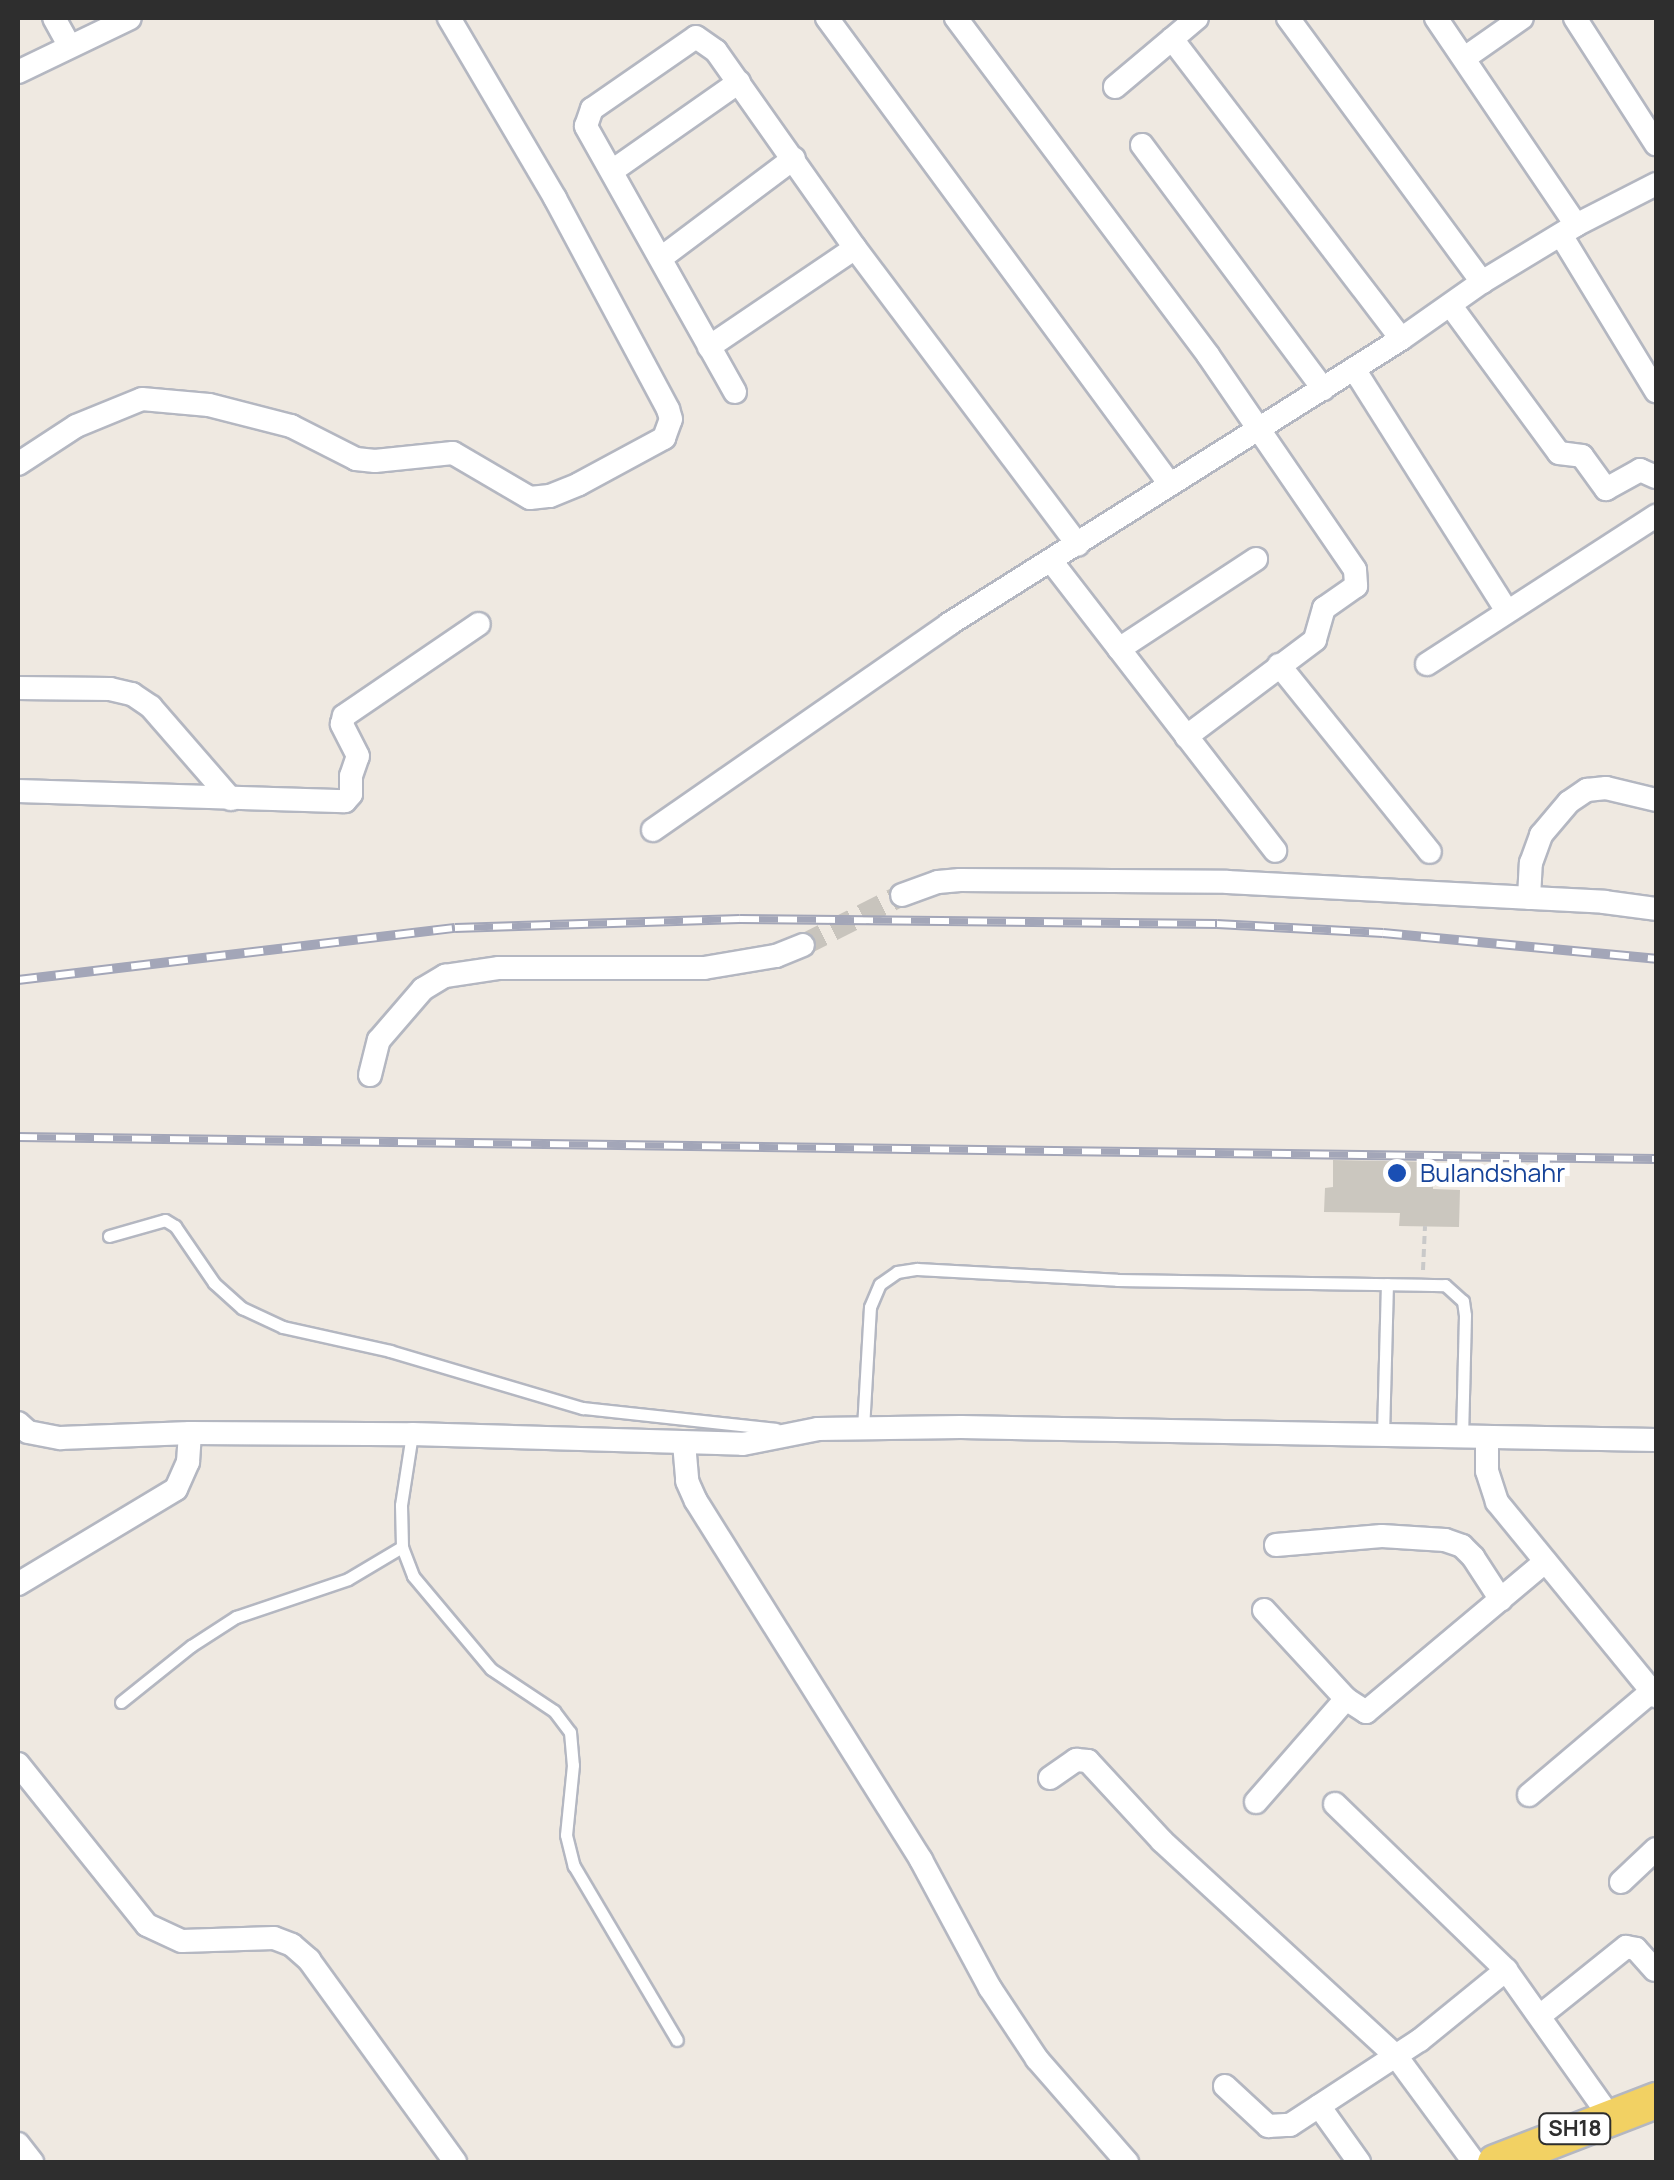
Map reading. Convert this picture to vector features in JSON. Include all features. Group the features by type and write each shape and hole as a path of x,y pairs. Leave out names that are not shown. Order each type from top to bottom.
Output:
{"main road":[{"name":"SH18","path":"1494,2162 1656,2100"}],"street":[{"path":"54,18 69,45"},
{"path":"18,72 130,18"},
{"path":"18,464 76,426 142,399 209,405 291,426 356,459 376,461 454,453 530,498 580,484 664,438 671,419 668,409 556,198 448,18"},
{"path":"827,18 1168,483"},
{"path":"956,18 1208,354 1358,578 1350,593 1324,608 1316,640 1186,737"},
{"path":"1115,88 1196,18"},
{"path":"1288,18 1482,282"},
{"path":"1436,18 1466,57 1568,230 1656,391"},
{"path":"1466,57 1522,18"},
{"path":"1574,18 1656,144"},
{"path":"736,392 586,126 587,116 696,37 707,42 739,82 855,248 1078,545"},
{"path":"1172,39 1400,339"},
{"path":"612,171 739,82"},
{"path":"1142,145 1322,389"},
{"path":"660,258 794,158"},
{"path":"653,830 948,624 1354,369 1482,282 1568,230 1656,184"},
{"path":"709,347 855,248"},
{"path":"1450,306 1558,453 1582,456 1606,489 1640,470 1652,471 1656,477"},
{"path":"1354,369 1507,611"},
{"path":"1427,664 1656,516"},
{"path":"1119,649 1256,558"},
{"path":"1052,562 1275,851"},
{"path":"18,790 231,799 349,798 358,756 342,724 344,716 479,624"},
{"path":"1279,665 1430,852"},
{"path":"18,688 110,689 132,694 152,707 231,799"},
{"path":"1529,898 1530,863 1541,835 1568,802 1587,790 1606,788 1656,800"},
{"path":"902,895 938,882 960,880 1228,882 1656,909"},
{"path":"370,1075 378,1040 423,989 445,976 499,968 704,968 776,956 803,945"},
{"path":"21,1434 60,1438 190,1433 412,1434 764,1443 800,1432 863,1428 1656,1440"},
{"path":"18,1584 176,1489 184,1478 190,1433"},
{"path":"1487,1439 1487,1471 1498,1502 1654,1693 1529,1795"},
{"path":"684,1443 688,1481 696,1501 921,1860 990,1988 1038,2059 1127,2162"},
{"path":"1276,1545 1382,1536 1445,1540 1462,1546 1474,1557 1501,1600"},
{"path":"1264,1610 1358,1710 1374,1710 1545,1562"},
{"path":"1256,1802 1346,1699"},
{"path":"1050,1778 1076,1760 1088,1761 1162,1841 1396,2056 1474,2162"},
{"path":"18,1764 130,1906 163,1936 182,1941 274,1938 292,1945 309,1960 455,2162"},
{"path":"1335,1804 1506,1970 1541,2014 1610,2117"},
{"path":"1620,1882 1656,1849"},
{"path":"1541,2014 1626,1948 1636,1949 1655,1970"},
{"path":"1225,2086 1268,2126 1290,2126 1396,2056 1506,1970"},
{"path":"1318,2106 1359,2162"},
{"path":"18,2144 32,2162"}],"lane":[{"path":"110,1236 165,1220 175,1226 242,1308 283,1327 390,1351 583,1408 800,1432"},
{"path":"863,1428 870,1307 880,1284 897,1272 917,1268 1098,1279 1445,1285 1463,1301 1462,1438"},
{"path":"1384,1436 1387,1284"},
{"path":"412,1434 401,1505 402,1547 414,1576 491,1669 554,1711 570,1732 573,1766 566,1836 574,1866 677,2040"},
{"path":"122,1702 191,1646 236,1618 348,1580 402,1547"}],"path":[{"path":"1424,1226 1424,1255"}],"building":[{"path":"1333,1160 1433,1162 1433,1189 1460,1190 1459,1227 1399,1226 1400,1213 1324,1212 1325,1188 1333,1187"}],"tunnel":[{"path":"803,945 902,895"}],"railway":[{"path":"18,980 455,928 740,919 1217,924 1383,933 1656,959"},
{"path":"18,1137 1656,1159"}],"place":[{"name":"Bulandshahr","path":"1397,1173"}]}
